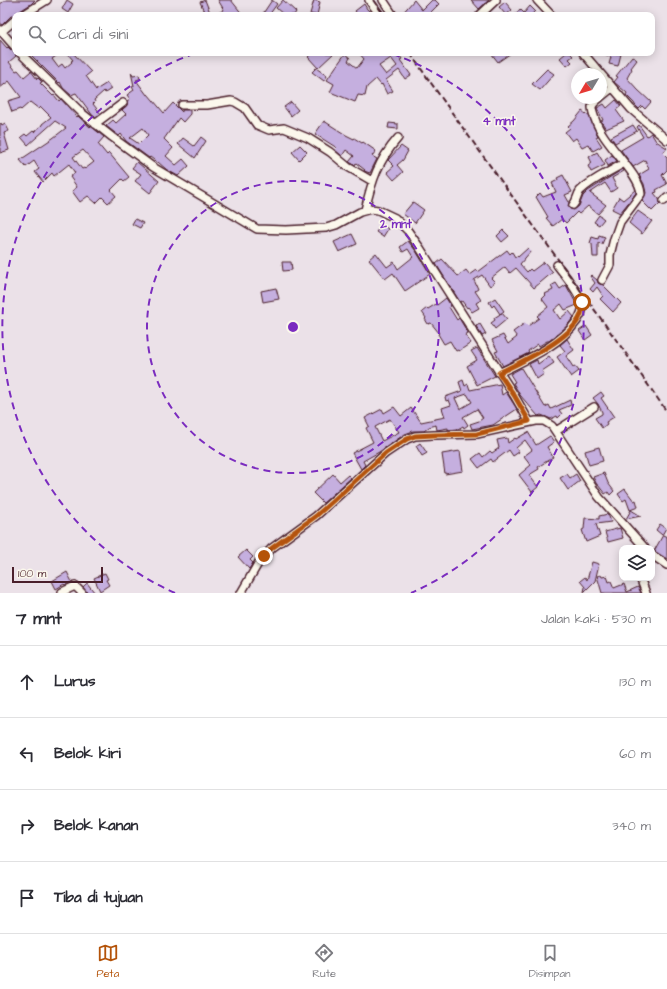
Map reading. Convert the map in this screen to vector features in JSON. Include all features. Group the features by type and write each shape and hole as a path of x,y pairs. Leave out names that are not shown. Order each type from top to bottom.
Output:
{"street":[{"path":"28,12 47,0"},
{"path":"369,0 378,12"},
{"path":"383,0 391,12"},
{"path":"483,12 496,0"},
{"path":"537,0 548,12"},
{"path":"12,22 1,31 12,44"},
{"path":"23,56 40,74 95,124 153,167 257,229 286,230 326,228 336,225 365,210 378,210 395,218 408,231 514,395 529,421"},
{"path":"586,56 596,68"},
{"path":"607,82 631,108 667,140"},
{"path":"607,92 612,88"},
{"path":"182,105 209,105 231,101 235,102 246,109 257,125 269,130 284,128 308,138 328,151 348,167 372,181"},
{"path":"95,124 123,102"},
{"path":"594,104 592,108 598,127 605,140 624,163 641,188 641,194 620,222 610,255 610,265 602,280"},
{"path":"365,210 372,181 384,155 398,138"},
{"path":"573,205 577,201 579,193 584,188 624,163"},
{"path":"499,373 535,356 553,345 569,332 580,317 582,302 557,265"},
{"path":"556,431 594,406"},
{"path":"241,593 259,562 272,548 316,516 386,453 407,439 415,436 477,434 536,420 547,422 552,426 599,496 641,545"},
{"path":"655,557 667,565"},
{"path":"641,581 646,593"},
{"path":"62,592 75,586 82,593"}],"building":[{"path":"6,0 35,0 20,12 12,12 12,16 2,25 0,22 0,4"},
{"path":"67,0 73,4 69,12 62,9"},
{"path":"205,0 210,12 202,12 204,11 200,2"},
{"path":"218,0 231,0 241,12 220,12 224,10"},
{"path":"272,0 277,4 271,12 264,12"},
{"path":"283,0 296,12 281,12 276,8"},
{"path":"314,0 320,2 318,12 311,12"},
{"path":"414,0 422,10 432,0 435,0 439,4 431,12 404,12"},
{"path":"471,0 489,0 479,9"},
{"path":"505,2 512,10 510,12 503,12 499,7"},
{"path":"364,4 370,12 356,12 355,11"},
{"path":"530,6 535,11 534,12 525,12"},
{"path":"0,40 12,51 12,56 16,56 9,62 16,71 18,70 24,77 31,71 53,96 54,95 59,101 61,99 77,117 78,116 104,137 98,144 107,155 109,153 129,177 124,181 122,179 111,190 116,196 108,203 102,197 96,203 88,196 80,202 72,191 77,187 70,177 75,173 69,164 54,176 52,173 43,182 35,172 39,169 34,161 26,167 20,160 66,128 55,121 28,145 21,137 25,134 27,136 33,131 34,132 51,117 41,107 39,109 30,102 21,110 12,112 8,101 21,97 9,81 0,88","holes":["83,150 94,162 85,169 82,169 73,157"]},
{"path":"32,56 56,56 52,59 58,67 62,64 65,68 73,60 70,56 76,56 91,72 86,76 96,90 107,83 111,89 105,93 104,91 94,100 95,102 93,104 101,114 95,117 76,93 71,95 63,88 60,82 59,83"},
{"path":"309,56 331,56 318,68 308,57"},
{"path":"344,56 350,58 348,61 357,68 364,59 362,56 400,56 402,59 400,60 411,75 405,79 399,70 386,80 393,91 387,94 382,84 381,85 376,79 367,87 365,96 358,95 355,102 330,92 334,84 327,80","holes":["391,58 397,66 386,75 379,66"]},
{"path":"493,56 507,56 498,62"},
{"path":"562,56 573,56 569,59 572,62 567,66 560,58"},
{"path":"609,56 620,56 618,66 609,64 611,57"},
{"path":"632,56 637,60 631,68 632,69 627,78 651,102 645,109 642,106 639,109 626,95 627,93 614,82 618,77 616,76"},
{"path":"316,68 327,76 324,81 312,72"},
{"path":"547,69 554,74 540,90 532,84"},
{"path":"131,72 133,76 139,75 140,79 136,80 147,95 148,94 164,113 173,103 182,112 182,110 190,110 190,114 183,122 179,118 164,139 173,148 166,156 176,165 183,159 189,166 178,176 167,170 150,157 149,158 126,141 121,134 119,136 106,126 113,120 116,123 126,114 122,110 127,105 127,101 130,99 127,95 134,90 132,87 134,86","holes":["143,128 148,135 139,144 130,138"]},
{"path":"616,100 621,106 616,110 624,121 606,129 601,121 603,120 597,108 604,104 607,108"},
{"path":"291,102 298,110 291,116 284,107"},
{"path":"582,111 589,116 598,136 596,137 602,146 593,151 588,144 582,147 576,138 572,141 565,132 570,128 568,126"},
{"path":"324,121 346,135 362,143 363,142 376,151 372,156 377,159 370,173 364,171 365,170 356,163 355,165 349,162 354,156 346,150 342,156 335,150 337,148 315,134"},
{"path":"1,123 2,125 5,123 9,131 4,133 9,150 0,153 0,124"},
{"path":"389,123 398,124 398,129 388,128"},
{"path":"633,125 637,131 615,143 611,137"},
{"path":"639,125 647,136 651,133 656,141 667,148 663,153 667,157 667,170 662,175 667,184 656,190 657,192 654,193 659,199 660,203 652,211 642,201 646,193 644,184 639,175 649,169 645,160 633,167 621,150 643,137 637,127"},
{"path":"201,137 206,141 195,158 178,144 183,138 194,146"},
{"path":"300,145 307,152 299,160 292,152"},
{"path":"401,146 408,151 403,160 397,165 403,172 394,180 387,172 394,166 388,160"},
{"path":"597,152 605,165 591,172 588,166 592,163 589,157"},
{"path":"612,155 617,161 608,166 605,160"},
{"path":"137,162 159,181 150,193 135,181 141,174 132,168"},
{"path":"623,169 624,171 612,178 617,188 611,192 605,183 590,193 606,205 598,214 588,206 579,214 577,212 566,223 562,219 553,226 546,218 548,217 536,197 540,193 543,197 556,192 552,183 563,175 572,192 565,195 569,202 568,206 570,209 574,210 579,206 583,196 588,191"},
{"path":"635,190 636,193 620,213 612,209 619,197 623,200"},
{"path":"413,202 424,210 415,223 403,214"},
{"path":"638,211 652,221 642,234 629,223"},
{"path":"599,215 604,219 599,225 594,222"},
{"path":"135,219 143,223 140,228 132,224"},
{"path":"382,224 388,229 383,237 376,232"},
{"path":"503,230 509,236 502,242 497,236"},
{"path":"352,234 357,244 339,252 334,242"},
{"path":"599,235 605,237 602,244 598,243 598,257 593,257 592,244 590,243 592,237 598,239"},
{"path":"408,241 430,274 405,291 393,273 385,279 369,259 376,253 387,267 394,262 398,269 413,257 408,249 403,252 400,247"},
{"path":"528,248 531,251 520,264 527,272 530,269 532,271 544,262 553,272 534,288 516,268 510,273 505,267 491,278 495,282 490,286 482,275 474,280 478,289 475,291 481,300 476,303 479,308 472,312 462,301 460,302 436,264 442,259 458,276 466,270 470,275 477,270 478,272 507,250 510,254 512,252 515,257 518,257"},
{"path":"282,262 291,262 292,270 283,271"},
{"path":"591,275 621,303 613,312 600,299 603,296 597,287 593,292 590,289 595,283 590,276"},
{"path":"556,283 560,289 566,285 577,305 565,310 561,304 554,310 560,319 569,311 574,317 566,327 549,341 539,346 538,344 528,351 529,353 503,366 495,352 498,351 492,340 503,335 508,344 517,337 513,332 525,323 528,326 539,318 537,316 548,307 542,299 546,295 545,294 553,290 551,286"},
{"path":"276,288 279,299 263,302 261,291"},
{"path":"446,298 451,306 449,307 457,320 459,318 468,333 465,335 471,343 459,351 456,351 450,341 444,344 438,334 439,333 431,323 428,324 422,312 427,308 428,309 436,304 437,305"},
{"path":"495,298 504,311 500,314 494,305 492,307 489,302"},
{"path":"502,313 507,319 495,329 491,323 495,320 494,318"},
{"path":"480,324 486,334 482,336 476,326"},
{"path":"586,326 592,335 585,340 579,331"},
{"path":"567,339 574,350 566,356 573,367 575,366 579,371 571,377 557,357 565,351 560,345"},
{"path":"477,348 495,376 477,385 467,366 477,360 471,351"},
{"path":"549,356 554,363 542,371 544,374 537,379 529,364 537,360 538,364"},
{"path":"521,368 545,407 549,405 551,409 570,400 571,405 559,410 562,414 558,418 557,416 551,419 541,415 538,416 520,395 510,374"},
{"path":"463,380 465,386 468,384 470,390 500,384 502,395 506,392 517,409 493,425 472,429 470,424 483,418 477,409 463,417 468,425 464,428 463,426 458,429 448,430 448,428 437,430 436,425 429,427 424,431 413,431 405,434 363,461 365,465 361,469 352,453 373,442 366,428 369,426 365,418 382,409 384,413 394,407 401,416 411,408 421,422 445,417 442,408 451,405 449,400 446,401 445,397 462,391 459,382","holes":["467,394 472,402 460,409 455,398","390,419 399,432 382,441 375,427"]},
{"path":"601,392 604,396 601,398 614,417 606,422 607,424 602,428 595,418 602,414 602,412 593,398"},
{"path":"528,432 536,445 550,436 554,442 547,447 553,457 529,475 538,487 532,492 519,475 531,465 524,456 532,450 525,440 516,448 519,452 513,456 509,450 493,462 491,459 479,468 472,459 480,453 483,457 490,451 492,453 499,448 497,440 507,438 508,443"},
{"path":"420,443 427,453 422,456 416,446"},
{"path":"599,447 603,461 589,465 585,451"},
{"path":"460,451 463,471 445,474 442,454"},
{"path":"604,473 608,483 614,491 610,495 608,492 605,494 597,485 593,477"},
{"path":"333,474 340,482 348,475 351,478 323,503 313,493"},
{"path":"567,474 570,478 576,474 580,481 568,490 560,478"},
{"path":"625,489 634,501 636,500 638,507 630,510 626,499 623,501 618,494"},
{"path":"631,510 641,516 626,519"},
{"path":"608,514 611,522 596,524 600,536 586,542 582,530 584,529 585,518 599,519 599,516"},
{"path":"660,524 666,528 662,535 656,530"},
{"path":"620,528 623,538 608,542 605,532"},
{"path":"663,535 667,537 667,559 655,552"},
{"path":"246,550 253,557 250,560 253,563 249,569 238,557"},
{"path":"592,562 599,564 595,581 584,592 585,587 580,581 585,577 587,580"},
{"path":"67,572 72,582 65,585 64,584 56,589 52,581"},
{"path":"105,573 108,579 106,580 109,585 100,591 94,578"},
{"path":"601,575 602,577 607,576 609,582 611,581 614,588 624,584 627,592 638,587 641,593 602,593 597,576"},
{"path":"87,583 95,593 87,593 83,587"}],"railway":[{"path":"373,0 382,12"},
{"path":"412,56 667,412"}],"route":[{"path":"264,556 272,548 316,516 386,453 407,439 415,436 477,434 529,421 499,373 535,356 553,345 569,332 580,317 583,306 582,302"}]}
